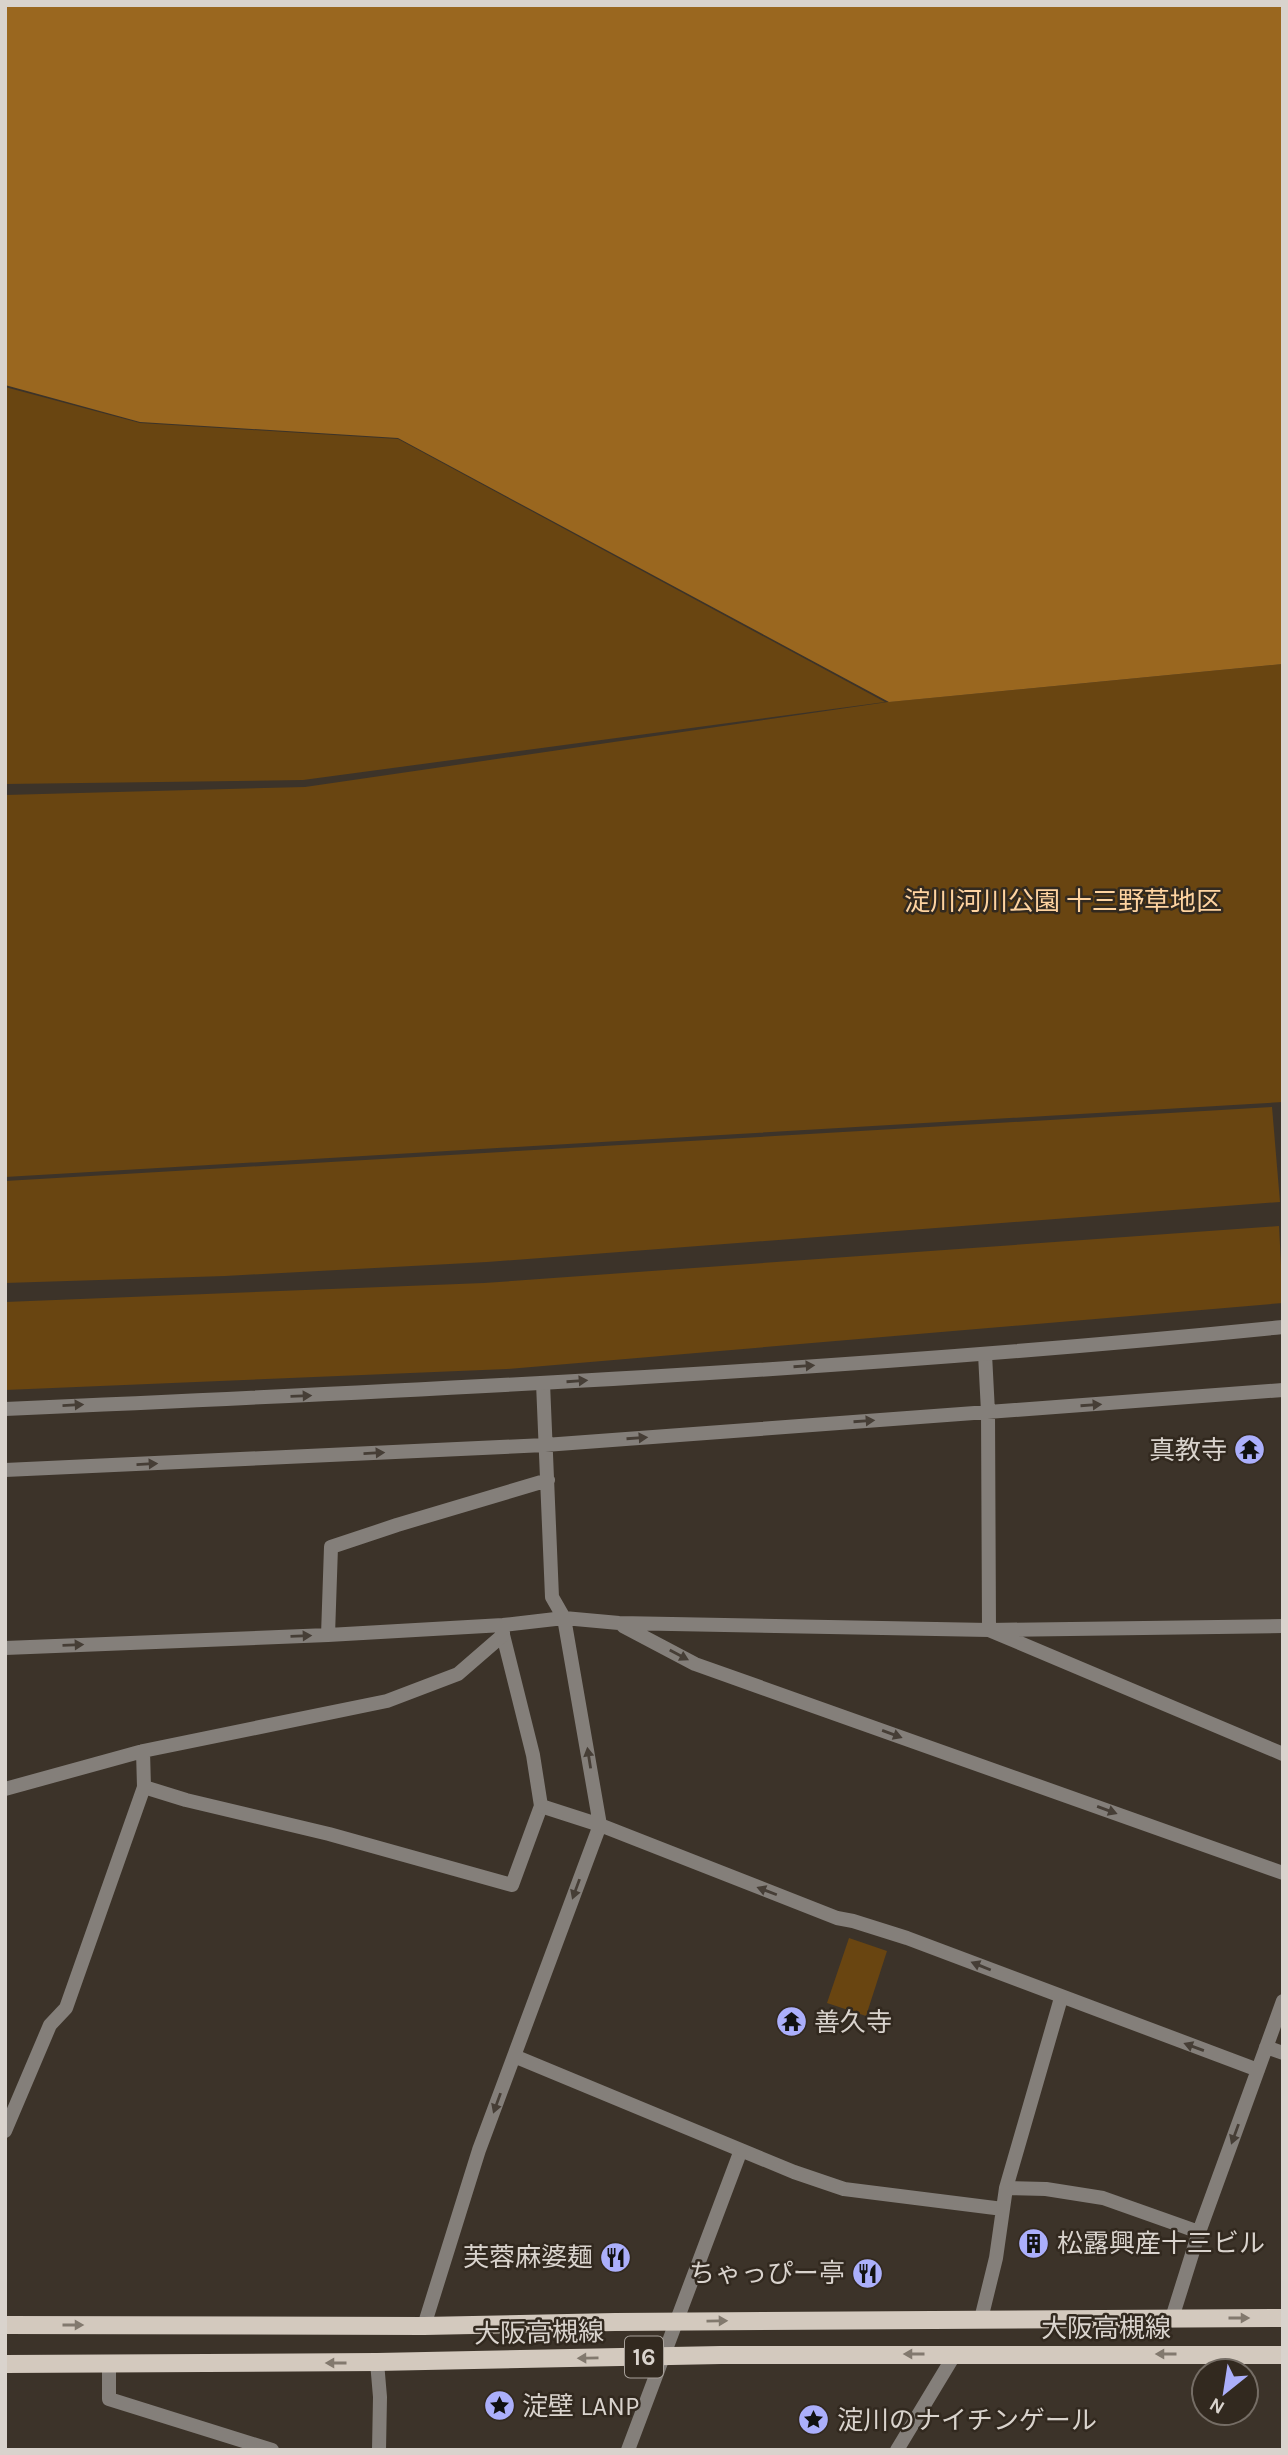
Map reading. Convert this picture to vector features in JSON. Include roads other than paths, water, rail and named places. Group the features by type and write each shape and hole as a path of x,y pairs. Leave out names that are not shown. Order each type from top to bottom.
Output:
{"main road":[{"name":"大阪高槻線","path":"5,2325 424,2326 1283,2318"},
{"name":"大阪高槻線","path":"5,2364 955,2354 1283,2355"}],"street":[{"path":"5,1409 543,1383 985,1354 1283,1327"},
{"path":"985,1354 988,1412 989,1630"},
{"path":"424,2326 479,2150 600,1825 564,1618 552,1597 543,1383"},
{"path":"5,1470 545,1445 1283,1390"},
{"path":"328,1635 331,1547 548,1480"},
{"path":"5,1648 503,1630 564,1618 619,1623 989,1630 1283,1626"},
{"path":"619,1623 695,1664 1283,1873"},
{"path":"5,1788 143,1751 387,1701 457,1674 503,1630"},
{"path":"144,1787 186,1800 329,1834 512,1885 541,1806 533,1755 503,1630"},
{"path":"989,1630 1283,1754"},
{"path":"5,2131 50,2025 66,2008 144,1787 143,1751"},
{"path":"541,1806 600,1825 837,1918 906,1938 1258,2070"},
{"path":"981,2319 996,2258 1006,2188 1061,1998"},
{"path":"1172,2318 1199,2232 1283,2001"},
{"path":"1266,2047 1283,2053"},
{"path":"514,2056 741,2150 844,2189 1003,2209"},
{"path":"628,2450 741,2150"},
{"path":"1006,2188 1046,2189 1103,2198 1199,2232"},
{"path":"897,2450 955,2354"},
{"path":"376,2362 380,2397 379,2450"},
{"path":"109,2364 109,2399 272,2450"}],"place":[{"name":"真教寺","path":"1250,1450"},
{"name":"善久寺","path":"791,2022"},
{"name":"松露興産十三ビル","path":"1034,2243"},
{"name":"芙蓉麻婆麺","path":"616,2257"},
{"name":"ちゃっぴー亭","path":"868,2273"},
{"name":"淀壁 LANP","path":"499,2406"},
{"name":"淀川のナイチンゲール","path":"814,2420"}],"park label":[{"name":"淀川河川公園 十三野草地区","path":"1063,901"}]}
